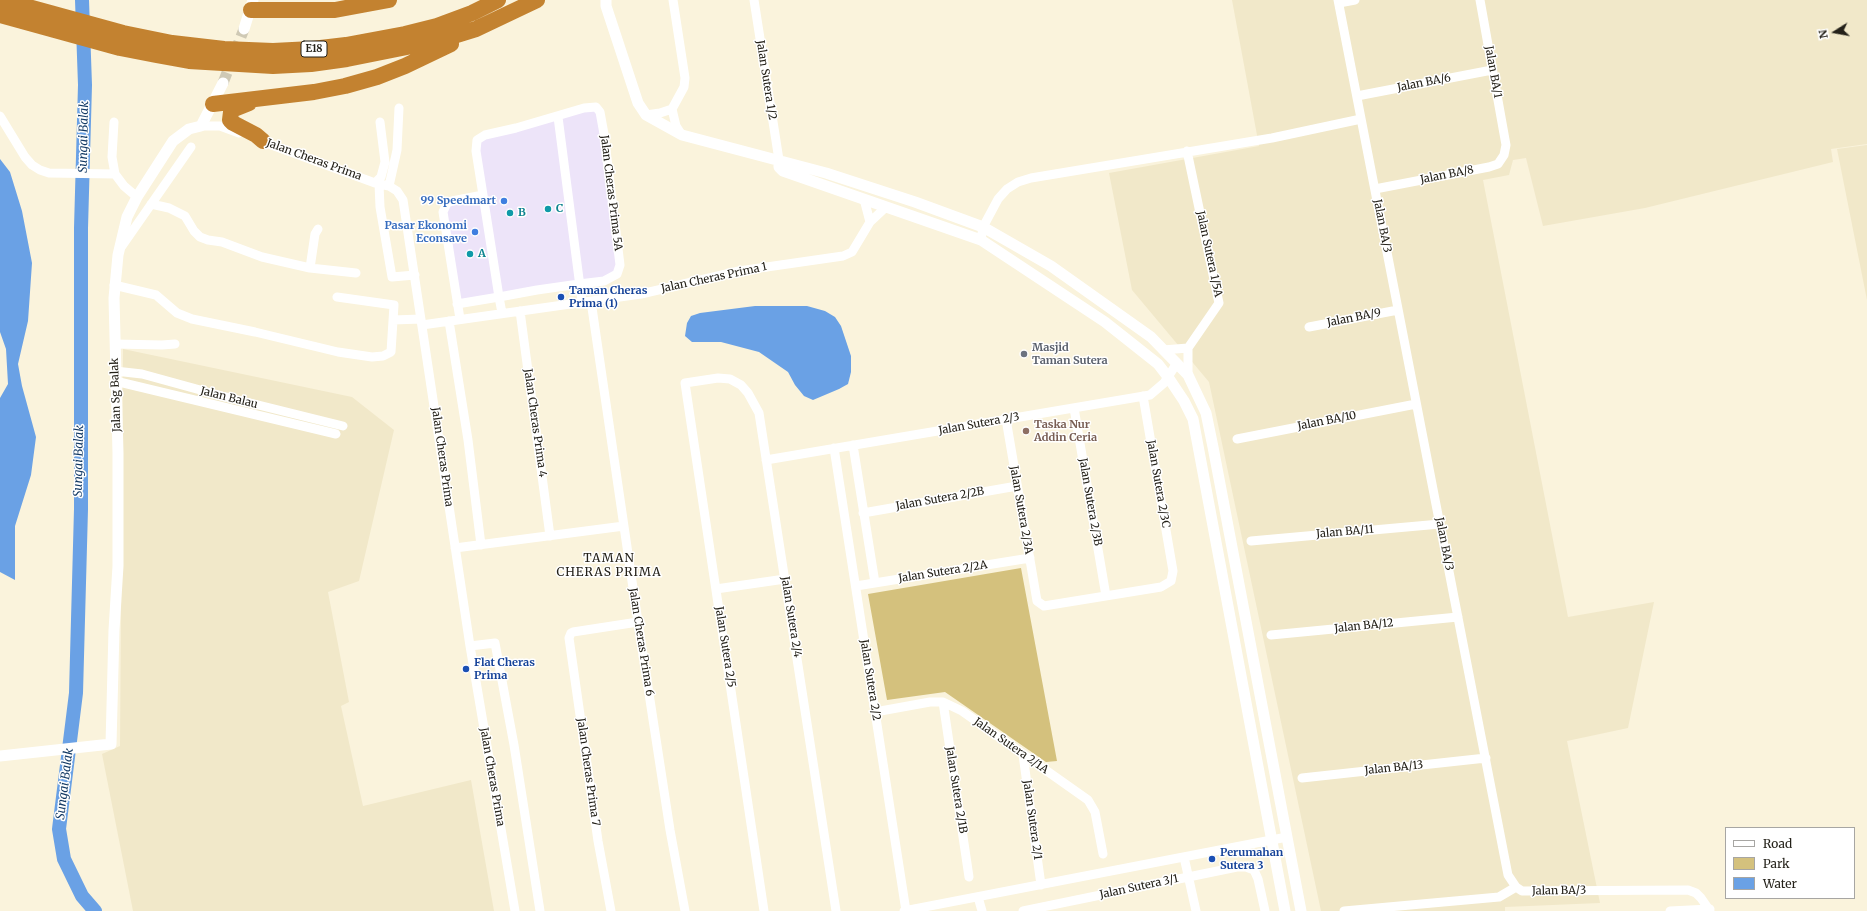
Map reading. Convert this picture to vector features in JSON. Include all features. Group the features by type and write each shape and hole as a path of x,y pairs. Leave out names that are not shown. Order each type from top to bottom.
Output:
{"highway":[{"name":"E18","path":"3,0 37,17 121,40 189,61 233,65 273,66 311,64 407,48 476,29 537,0"},
{"path":"252,5 335,10 389,0"},
{"name":"E18","path":"121,40 172,43 224,49 274,51 312,50 346,45 437,26 472,14 498,0"},
{"name":"E18","path":"0,15 37,17"},
{"path":"213,104 314,92 377,77 405,66 460,40 476,29"},
{"path":"260,99 234,109 231,112 230,120 232,123 256,135 263,142"}],"street":[{"path":"606,0 606,6 638,103 646,115 682,135 826,173 983,227 1051,266 1151,337 1188,375 1206,413 1212,440 1301,911"},
{"path":"646,115 660,114 672,109 684,87 685,78 673,0"},
{"name":"Jalan Sutera 1/2","path":"754,0 779,160"},
{"path":"1338,2 1356,0"},
{"name":"Jalan BA/1","path":"1480,0 1506,145"},
{"name":"Jalan BA/3","path":"1338,2 1508,875 1516,887 1522,891 1532,892 1688,890 1696,893 1710,910"},
{"path":"244,29 252,5"},
{"name":"Jalan BA/6","path":"1357,96 1492,70"},
{"path":"220,126 201,126 223,83"},
{"path":"213,104 213,117 220,126"},
{"name":"Jalan Cheras Prima 5A","path":"558,116 590,106 596,107 600,112 620,265 617,274 604,281 579,284"},
{"path":"389,186 397,150 399,108"},
{"path":"672,109 676,126 682,135"},
{"path":"0,116 32,165 40,170 49,173 115,174"},
{"path":"502,313 476,151 478,140 485,135 558,116"},
{"name":"Jalan Cheras Prima 6","path":"558,116 579,284 586,302 624,526 670,830 685,911"},
{"path":"981,240 983,227 998,198 1007,189 1018,182 1048,175 1272,138 1361,119"},
{"path":"114,122 112,157 115,174 124,186 137,197"},
{"path":"380,122 385,162 384,170 377,184 392,277 415,275"},
{"name":"Jalan Sg Balak","path":"0,756 111,744 114,630 118,566 118,453 114,285 119,251 127,217 137,197 173,141 183,132 201,126"},
{"name":"Jalan Cheras Prima","path":"220,126 377,184 389,186 397,191 403,200 415,275 419,321 470,646 515,911"},
{"name":"Jalan BA/8","path":"1375,189 1498,164 1504,156 1506,145"},
{"path":"119,251 191,148"},
{"name":"Jalan Sutera 1/5A","path":"1187,151 1219,303 1188,348"},
{"path":"779,160 779,167 783,171 981,240 1104,322 1158,364 1168,377 1184,401 1193,419 1285,911"},
{"path":"460,319 443,212 447,203 483,195"},
{"path":"864,199 870,222"},
{"path":"151,204 169,208 185,216 194,231 200,237 222,242 262,257 310,268 356,273"},
{"name":"Jalan Cheras Prima 1","path":"396,320 449,321 642,294 739,271 843,256 852,252 870,222 886,207"},
{"path":"310,268 315,234 318,229"},
{"path":"457,304 579,284"},
{"path":"114,285 156,296 177,313 192,319 255,332 338,352 372,357 383,356 391,352 396,320 394,305 337,297"},
{"name":"Jalan BA/9","path":"1309,327 1398,310"},
{"name":"Jalan Cheras Prima 4","path":"520,311 550,536"},
{"path":"449,321 468,440 481,545"},
{"path":"115,344 175,344"},
{"path":"1163,350 1188,348 1188,375"},
{"name":"Jalan Sutera 2/3","path":"766,460 1143,396 1157,391 1177,363"},
{"name":"Jalan Balau","path":"115,376 142,374 222,396 344,426"},
{"path":"115,376 336,434"},
{"name":"Jalan Sutera 2/4","path":"685,383 718,378 730,379 741,385 748,393 759,413 836,911"},
{"name":"Jalan Sutera 2/5","path":"685,383 764,911"},
{"name":"Jalan Sutera 2/3C","path":"1106,596 1161,587 1171,581 1173,571 1143,396"},
{"name":"Jalan BA/10","path":"1237,439 1416,404"},
{"name":"Jalan Sutera 2/3B","path":"1074,408 1106,596"},
{"name":"Jalan Sutera 2/3A","path":"1006,419 1037,601 1044,606 1106,596"},
{"path":"853,445 875,583"},
{"name":"Jalan Sutera 2/2","path":"834,448 905,911"},
{"name":"Jalan Sutera 2/2B","path":"864,513 1017,486"},
{"name":"Jalan BA/11","path":"1251,541 1440,524"},
{"path":"455,548 624,526"},
{"name":"Jalan Sutera 2/2A","path":"856,586 1030,558"},
{"path":"716,589 785,579"},
{"name":"Jalan BA/12","path":"1271,635 1458,617"},
{"name":"Jalan Cheras Prima 7","path":"611,911 582,734 569,638 571,634 638,622"},
{"path":"470,646 495,643 514,745 540,911"},
{"name":"Jalan Sutera 2/1A","path":"875,712 930,702 943,702 962,711 1088,800 1093,806 1103,854"},
{"name":"Jalan Sutera 2/1B","path":"943,702 970,877"},
{"name":"Jalan Sutera 2/1","path":"1023,755 1041,885"},
{"name":"Jalan BA/13","path":"1302,778 1486,758"},
{"path":"905,911 1287,837"},
{"path":"1184,857 1196,911"},
{"name":"Jalan Sutera 3/1","path":"1023,911 1237,867 1246,867 1254,870 1258,879 1265,911"},
{"path":"1344,911 1499,897 1516,887"},
{"path":"978,897 982,911"},
{"path":"1670,911 1710,910"}],"shaded area":[{"path":"1232,0 1867,0 1867,144 1831,149 1833,162 1645,208 1543,226 1526,158 1513,160 1509,175 1483,180 1568,617 1654,602 1628,728 1567,741 1600,903 1505,907 1505,911 1321,911 1209,382 1132,290 1109,173 1259,146"},
{"path":"589,110 594,110 597,114 618,264 614,272 603,278 460,300 446,212 450,204 486,198 479,150 482,140"},
{"path":"1867,145 1867,300 1837,149"},
{"path":"123,349 352,397 394,430 359,581 328,592 349,702 341,706 363,806 471,780 494,911 133,911 102,754 120,746"}],"green space":[{"path":"1021,568 1057,761 1046,762 945,692 887,700 868,594"}],"water":[{"path":"0,159 10,172 22,211 32,263 28,321 18,364 22,386 36,437 31,475 15,526 15,580 0,572 0,398 8,384 6,349 0,332"},
{"path":"755,306 807,306 825,311 835,317 841,326 851,356 851,372 848,384 813,400 804,396 795,385 788,372 759,352 721,342 692,342 685,336 687,323 691,316 700,313"}],"waterway":[{"name":"Sungai Balak","path":"82,0 85,85 81,228 81,509 76,693 59,829 64,859 82,896 95,911"}],"tunnel":[{"path":"223,83 244,29"}],"place":[{"name":"99 Speedmart","path":"504,201"},
{"name":"C","path":"548,209"},
{"name":"B","path":"510,213"},
{"name":"Pasar Ekonomi Econsave","path":"475,232"},
{"name":"A","path":"470,254"},
{"name":"Taman Cheras Prima (1)","path":"561,297"},
{"name":"Masjid Taman Sutera","path":"1024,354"},
{"name":"Taska Nur Addin Ceria","path":"1026,431"},
{"name":"Flat Cheras Prima","path":"466,669"},
{"name":"Perumahan Sutera 3","path":"1212,859"}],"district":[{"name":"TAMAN CHERAS PRIMA","path":"609,566"}]}
